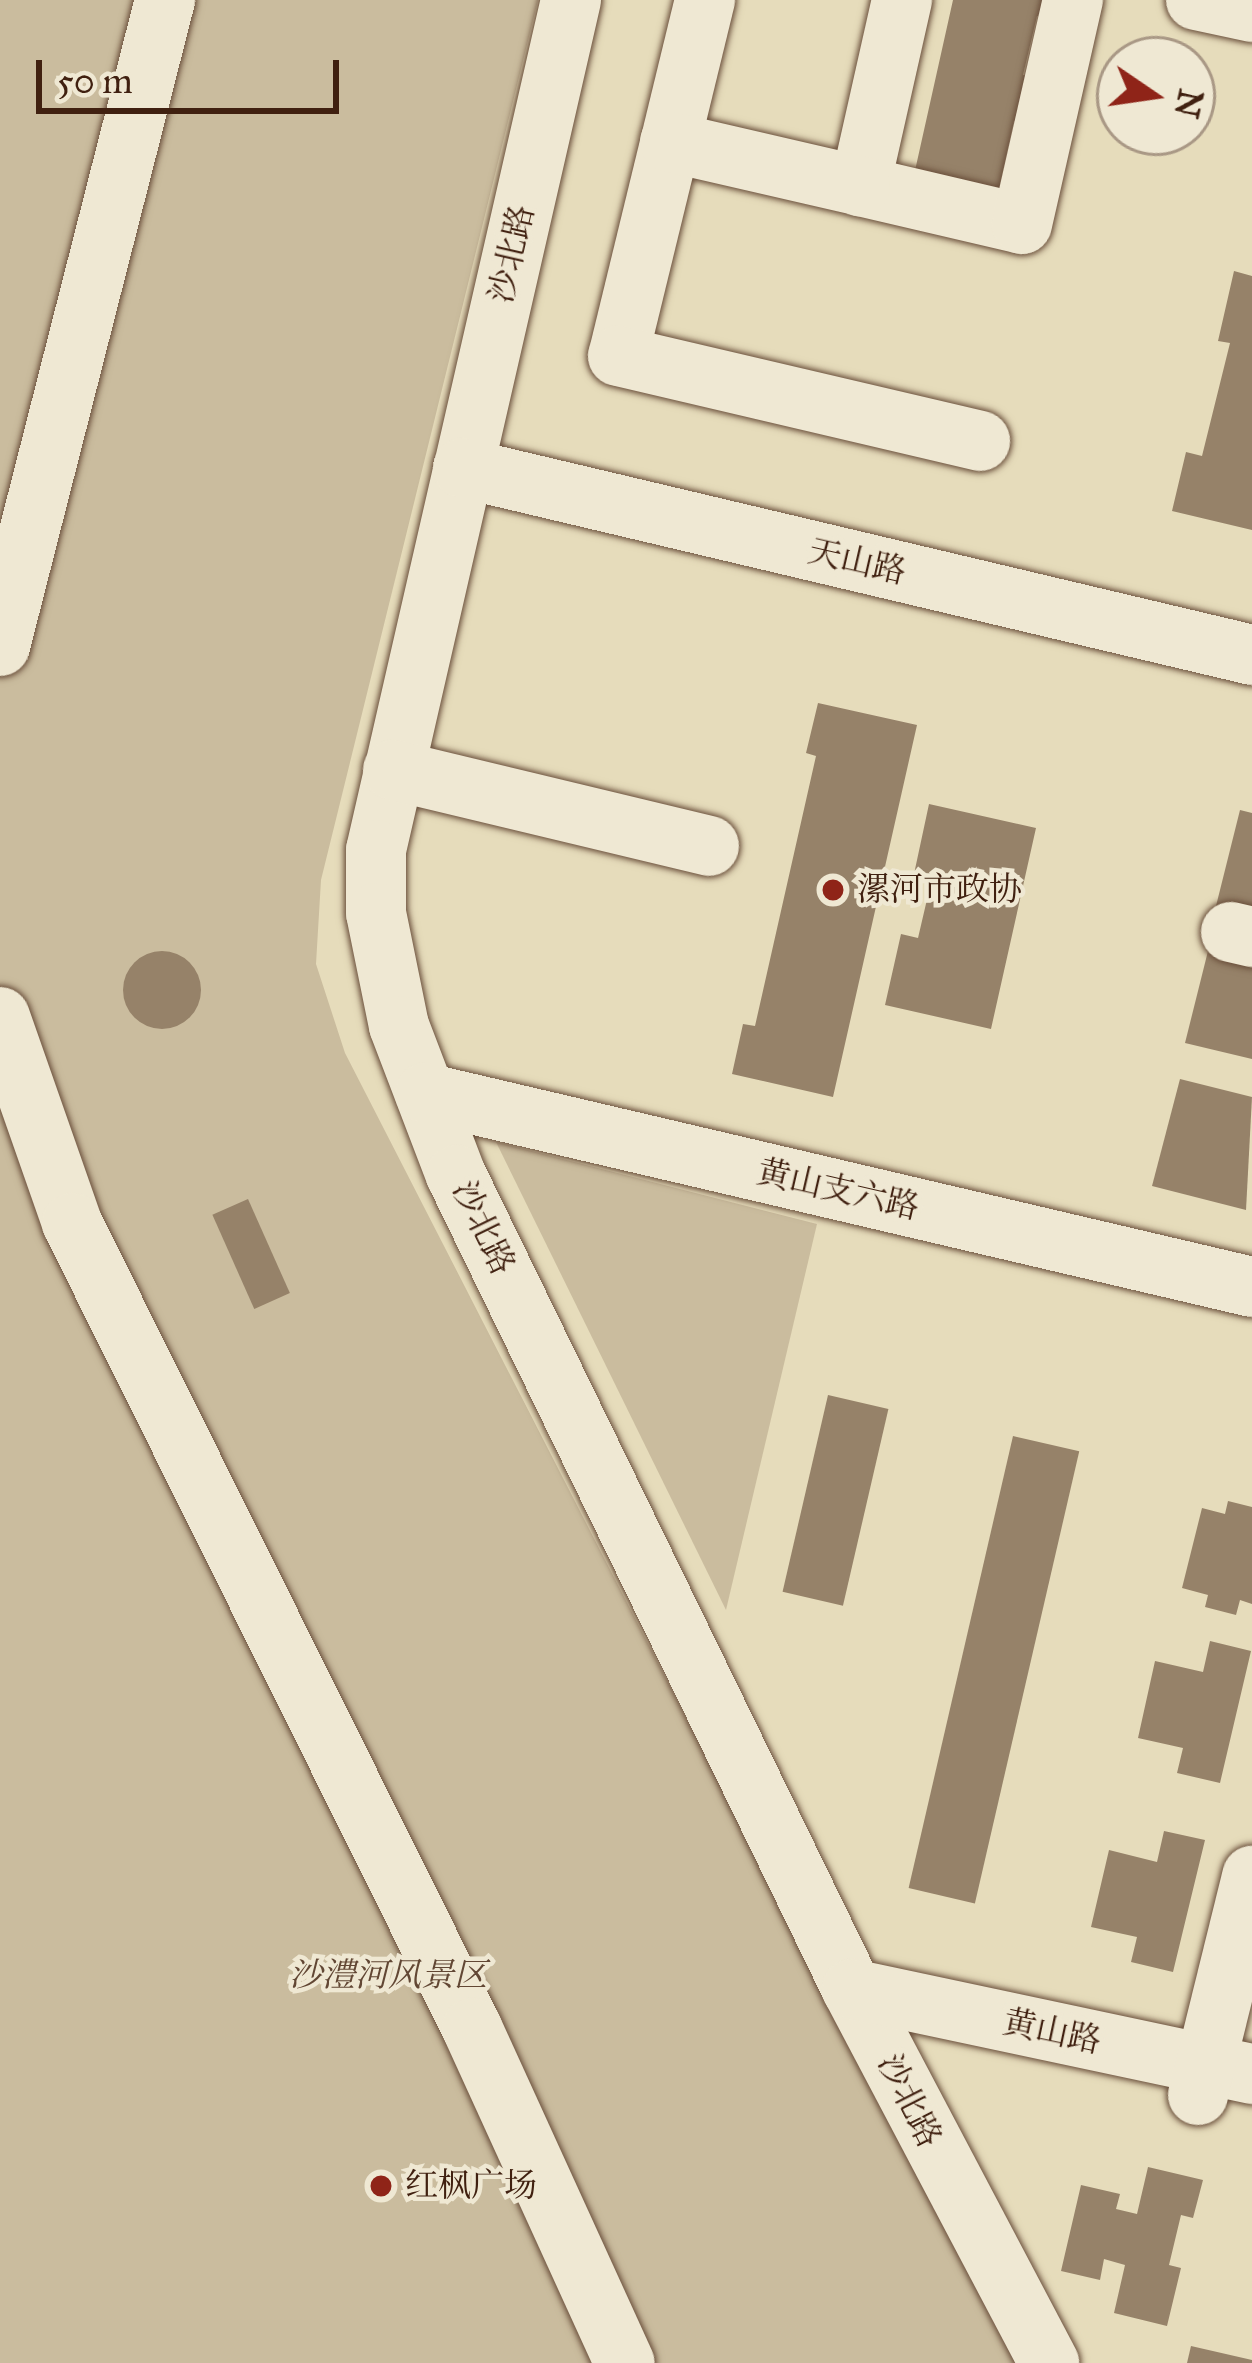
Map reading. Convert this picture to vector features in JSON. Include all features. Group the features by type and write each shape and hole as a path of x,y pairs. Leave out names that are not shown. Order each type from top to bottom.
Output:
{"street":[{"path":"0,646 165,0"},
{"name":"沙北路","path":"571,0 392,770 376,850 376,913 399,1026 456,1174 861,2007 1049,2363"},
{"path":"705,0 618,356 980,441"},
{"path":"860,186 902,0"},
{"path":"670,142 1022,224 1072,0"},
{"path":"1196,0 1252,12"},
{"name":"天山路","path":"463,468 1252,655"},
{"path":"392,770 709,846"},
{"path":"0,1017 72,1222 491,2067 625,2363"},
{"name":"黄山支六路","path":"424,1093 1252,1287"},
{"path":"1227,2085 1252,1876"},
{"name":"黄山路","path":"861,2007 1227,2085"}],"green space":[{"name":"沙澧河风景区","path":"0,0 538,0 321,880 316,964 345,1053 1017,2363 0,2363"},
{"path":"496,1142 817,1224 726,1610"}],"building":[{"path":"953,0 1059,0 1055,20 1037,16 1023,75 1040,79 1030,125 1014,121 996,202 912,184"},
{"path":"1234,271 1252,276 1252,530 1172,511 1186,452 1202,456 1230,343 1218,341"},
{"name":"漯河市政协","path":"818,703 917,725 833,1097 732,1074 743,1024 755,1026 816,756 806,753"},
{"path":"929,804 1036,828 991,1029 885,1005 901,934 918,938 932,878 914,874"},
{"path":"1240,810 1252,813 1252,919 1215,910"},
{"path":"1210,943 1252,954 1252,1059 1185,1043"},
{"path":"162,951 190,962 201,990 190,1018 162,1029 134,1018 123,990 134,962"},
{"path":"1180,1079 1252,1097 1246,1210 1152,1186"},
{"path":"248,1199 290,1293 254,1309 212,1215"},
{"path":"828,1395 888,1409 843,1606 783,1592"},
{"path":"1013,1436 1079,1451 975,1903 909,1888"},
{"path":"1228,1501 1252,1507 1252,1604 1240,1600 1236,1615 1205,1607 1208,1595 1182,1588 1202,1508 1225,1514"},
{"path":"1210,1641 1251,1651 1220,1783 1177,1773 1183,1748 1138,1738 1155,1661 1203,1672"},
{"path":"1164,1831 1205,1840 1173,1972 1131,1962 1137,1937 1091,1927 1109,1850 1157,1862"},
{"path":"1148,2167 1203,2180 1193,2218 1181,2215 1169,2265 1181,2268 1167,2326 1114,2313 1125,2265 1104,2259 1100,2280 1061,2271 1081,2185 1120,2194 1116,2209 1137,2214"},
{"path":"1191,2346 1252,2360 1252,2363 1187,2363"}],"place":[{"name":"漯河市政协","path":"833,890"},
{"name":"红枫广场","path":"381,2186"}]}
